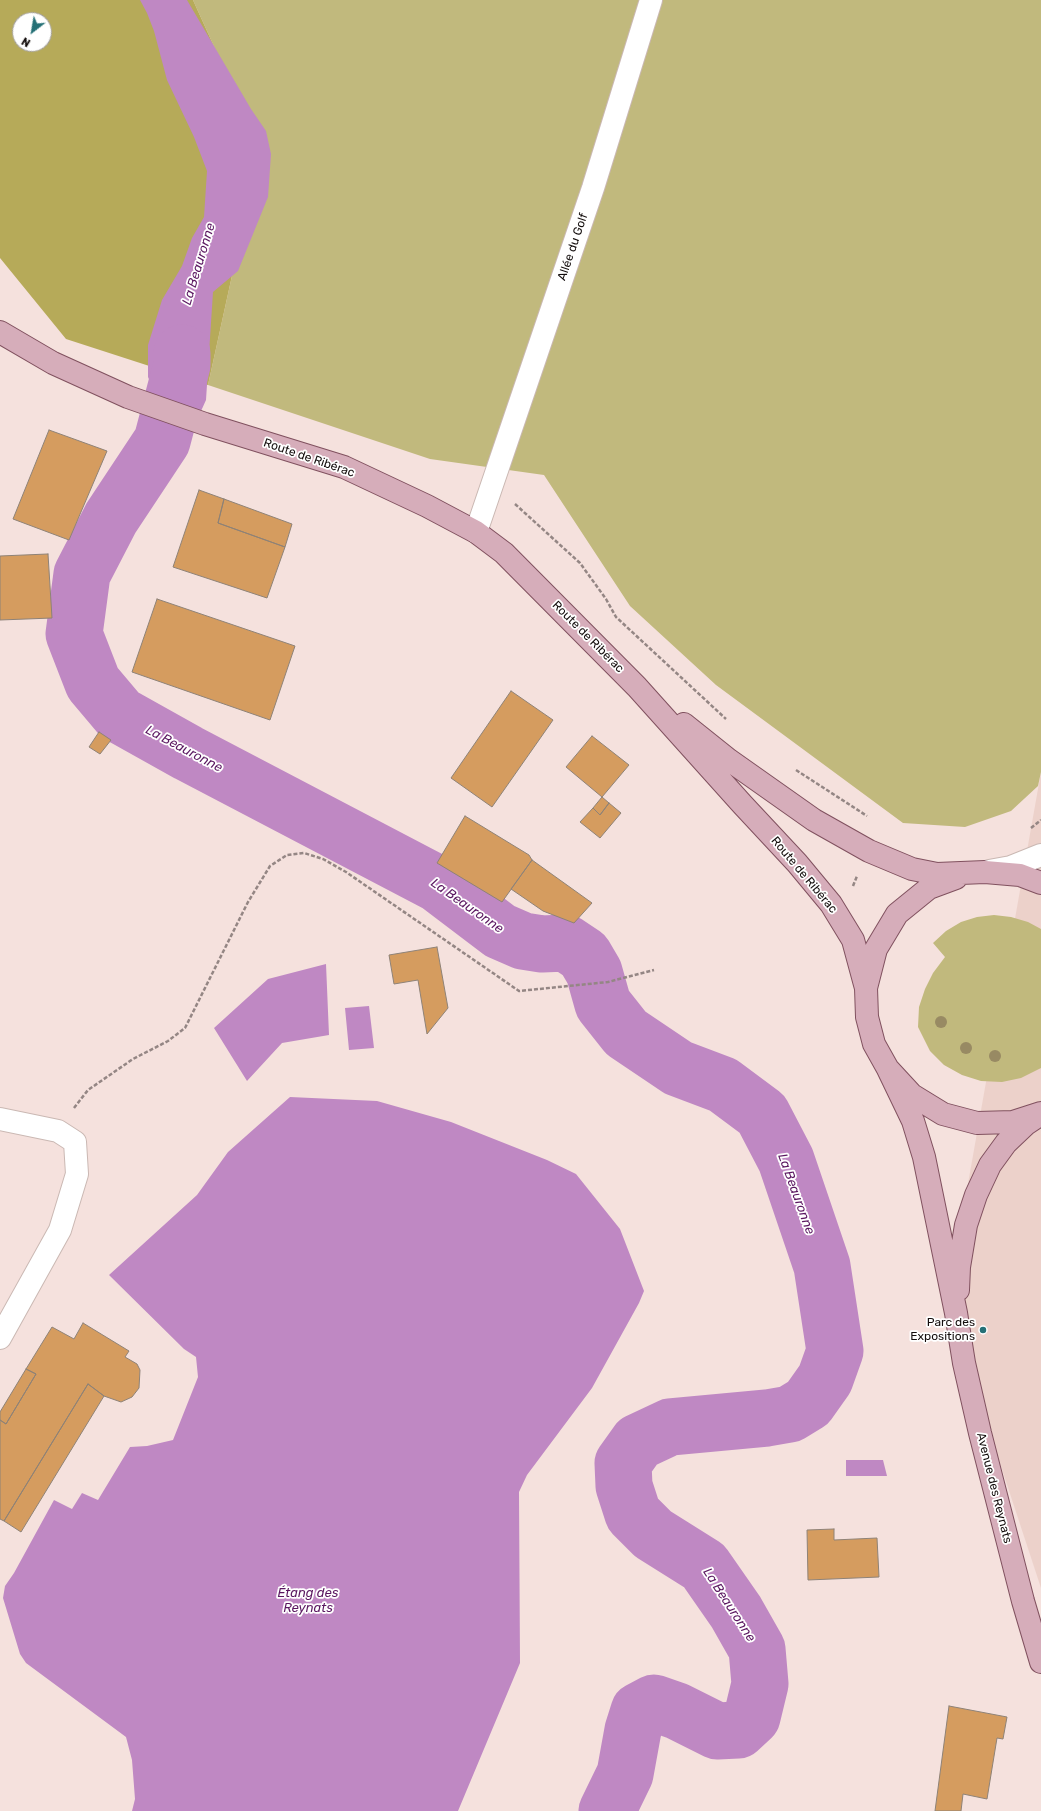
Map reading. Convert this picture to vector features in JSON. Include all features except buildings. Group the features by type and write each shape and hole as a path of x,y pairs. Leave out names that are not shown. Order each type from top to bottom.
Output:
{"main road":[{"name":"Route de Ribérac","path":"0,332 53,363 128,396 205,424 344,467 427,506 476,532 504,553 637,687 796,862 831,904 853,940 866,988 867,1017 874,1044 888,1069 912,1095 943,1114 977,1123 1013,1122 1041,1114"},
{"name":"Route de Ribérac","path":"637,687 729,760 814,820 862,848 912,869 937,874 976,873 1020,875 1041,883"},
{"name":"Route de Ribérac","path":"866,988 876,949 897,914 928,888 976,873"},
{"name":"Avenue des Reynats","path":"888,1069 913,1121 924,1157 956,1313 964,1363 980,1433 1023,1601 1041,1662"},
{"name":"Avenue des Reynats","path":"956,1313 959,1267 966,1224 976,1195 990,1165 1006,1143 1026,1124 1041,1114"}],"street":[{"name":"Allée du Golf","path":"476,532 491,492 592,188 651,0"},
{"path":"976,873 1011,867 1041,855"},
{"path":"0,1120 58,1131 75,1142 77,1174 60,1230 0,1338"}],"path":[{"path":"491,492 516,505 580,563 606,599 616,618 729,722"},
{"path":"791,767 869,817"},
{"path":"1025,831 1041,820"},
{"path":"58,1131 88,1090 133,1059 168,1042 185,1028 248,902 270,866 287,855 304,853 322,859 346,872 519,991 608,982 654,970"}],"shaded area":[{"path":"0,0 193,0 260,148 208,385 66,339 0,258"},
{"path":"193,0 1041,0 1041,772 1038,786 1011,811 965,827 903,823 716,685 630,606 544,475 430,459 208,385 260,148"},
{"path":"1041,772 1041,1588 947,1302"},
{"path":"994,915 1011,917 1028,922 1041,929 1041,1068 1021,1078 1002,1082 981,1081 962,1075 944,1065 930,1051 918,1027 919,1007 925,989 933,973 945,957 933,943 946,931 961,922 977,917"}],"water":[{"path":"140,0 187,0 251,109 266,131 271,154 268,197 238,271 213,292 206,400 188,440 151,425 154,391 148,377 148,345 162,300 182,266 192,238 204,217 207,171 194,137 167,80 154,31"},
{"path":"326,964 329,1035 282,1043 247,1081 214,1028 268,979"},
{"path":"369,1006 374,1048 349,1050 345,1008"},
{"name":"Étang des Reynats","path":"290,1097 377,1101 451,1122 547,1160 576,1174 620,1229 644,1291 639,1303 592,1388 527,1475 519,1492 520,1663 458,1811 132,1811 135,1799 132,1760 126,1737 26,1663 20,1654 3,1598 5,1586 14,1573 54,1500 72,1509 82,1493 98,1500 130,1447 147,1446 173,1440 198,1377 196,1357 184,1349 109,1275 197,1195 228,1152"},
{"path":"846,1460 883,1460 887,1476 846,1476"}],"waterway":[{"name":"La Beauronne","path":"182,353 182,365 162,441 111,518 82,574 74,634 93,683 120,715 188,753 438,884 500,931 523,941 542,944 566,943 584,955 594,972 603,1004 626,1033 678,1068 723,1085 762,1114 786,1160 822,1266 835,1351 825,1379 808,1403 790,1414 767,1418 670,1427 638,1442 623,1463 624,1486 633,1514 653,1534 704,1566 736,1612 757,1649 760,1684 752,1717 738,1730 717,1731 677,1711 654,1703 639,1711 633,1730 625,1774 607,1811"}],"place":[{"name":"Parc des Expositions","path":"983,1330"}]}
